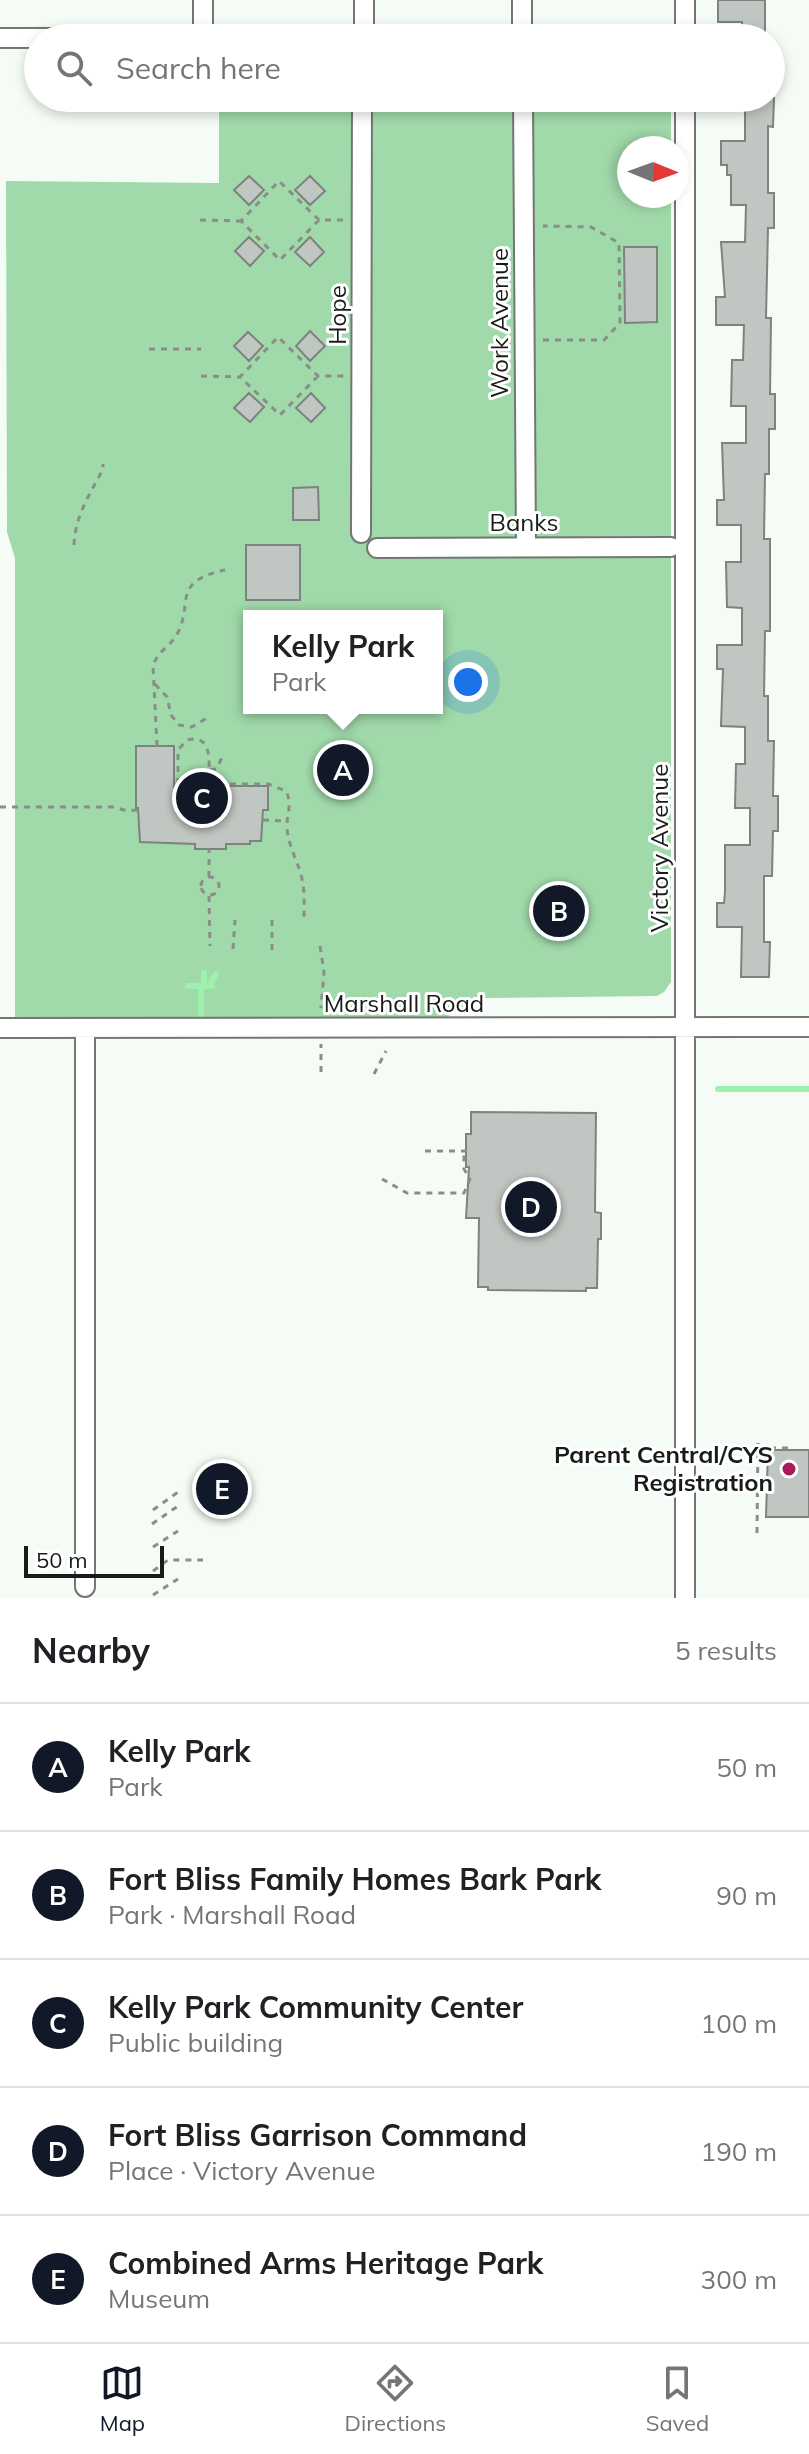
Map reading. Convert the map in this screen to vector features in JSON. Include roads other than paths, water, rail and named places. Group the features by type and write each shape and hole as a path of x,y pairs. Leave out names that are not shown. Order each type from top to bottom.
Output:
{"street":[{"path":"203,0 203,24"},
{"path":"364,0 364,24"},
{"path":"522,0 522,24"},
{"path":"685,0 685,24"},
{"path":"0,38 24,38"},
{"name":"Hope","path":"361,533 362,112"},
{"name":"Work Avenue","path":"523,112 526,547"},
{"name":"Victory Avenue","path":"685,112 685,1598"},
{"name":"Banks","path":"377,548 671,547"},
{"name":"Marshall Road","path":"0,1028 809,1027"},
{"path":"85,1028 85,1587"}],"waterway":[{"path":"204,973 204,986"},
{"path":"209,986 216,974"},
{"path":"188,986 212,986"},
{"path":"201,986 201,1024"},
{"path":"718,1089 809,1089"}],"place":[{"name":"Kelly Park","path":"343,770"},
{"name":"Kelly Park Community Center","path":"202,798"},
{"name":"Fort Bliss Family Homes Bark Park","path":"559,911"},
{"name":"Fort Bliss Garrison Command","path":"531,1207"},
{"name":"Parent Central/CYS Registration","path":"789,1469"},
{"name":"Combined Arms Heritage Park","path":"222,1489"}]}
